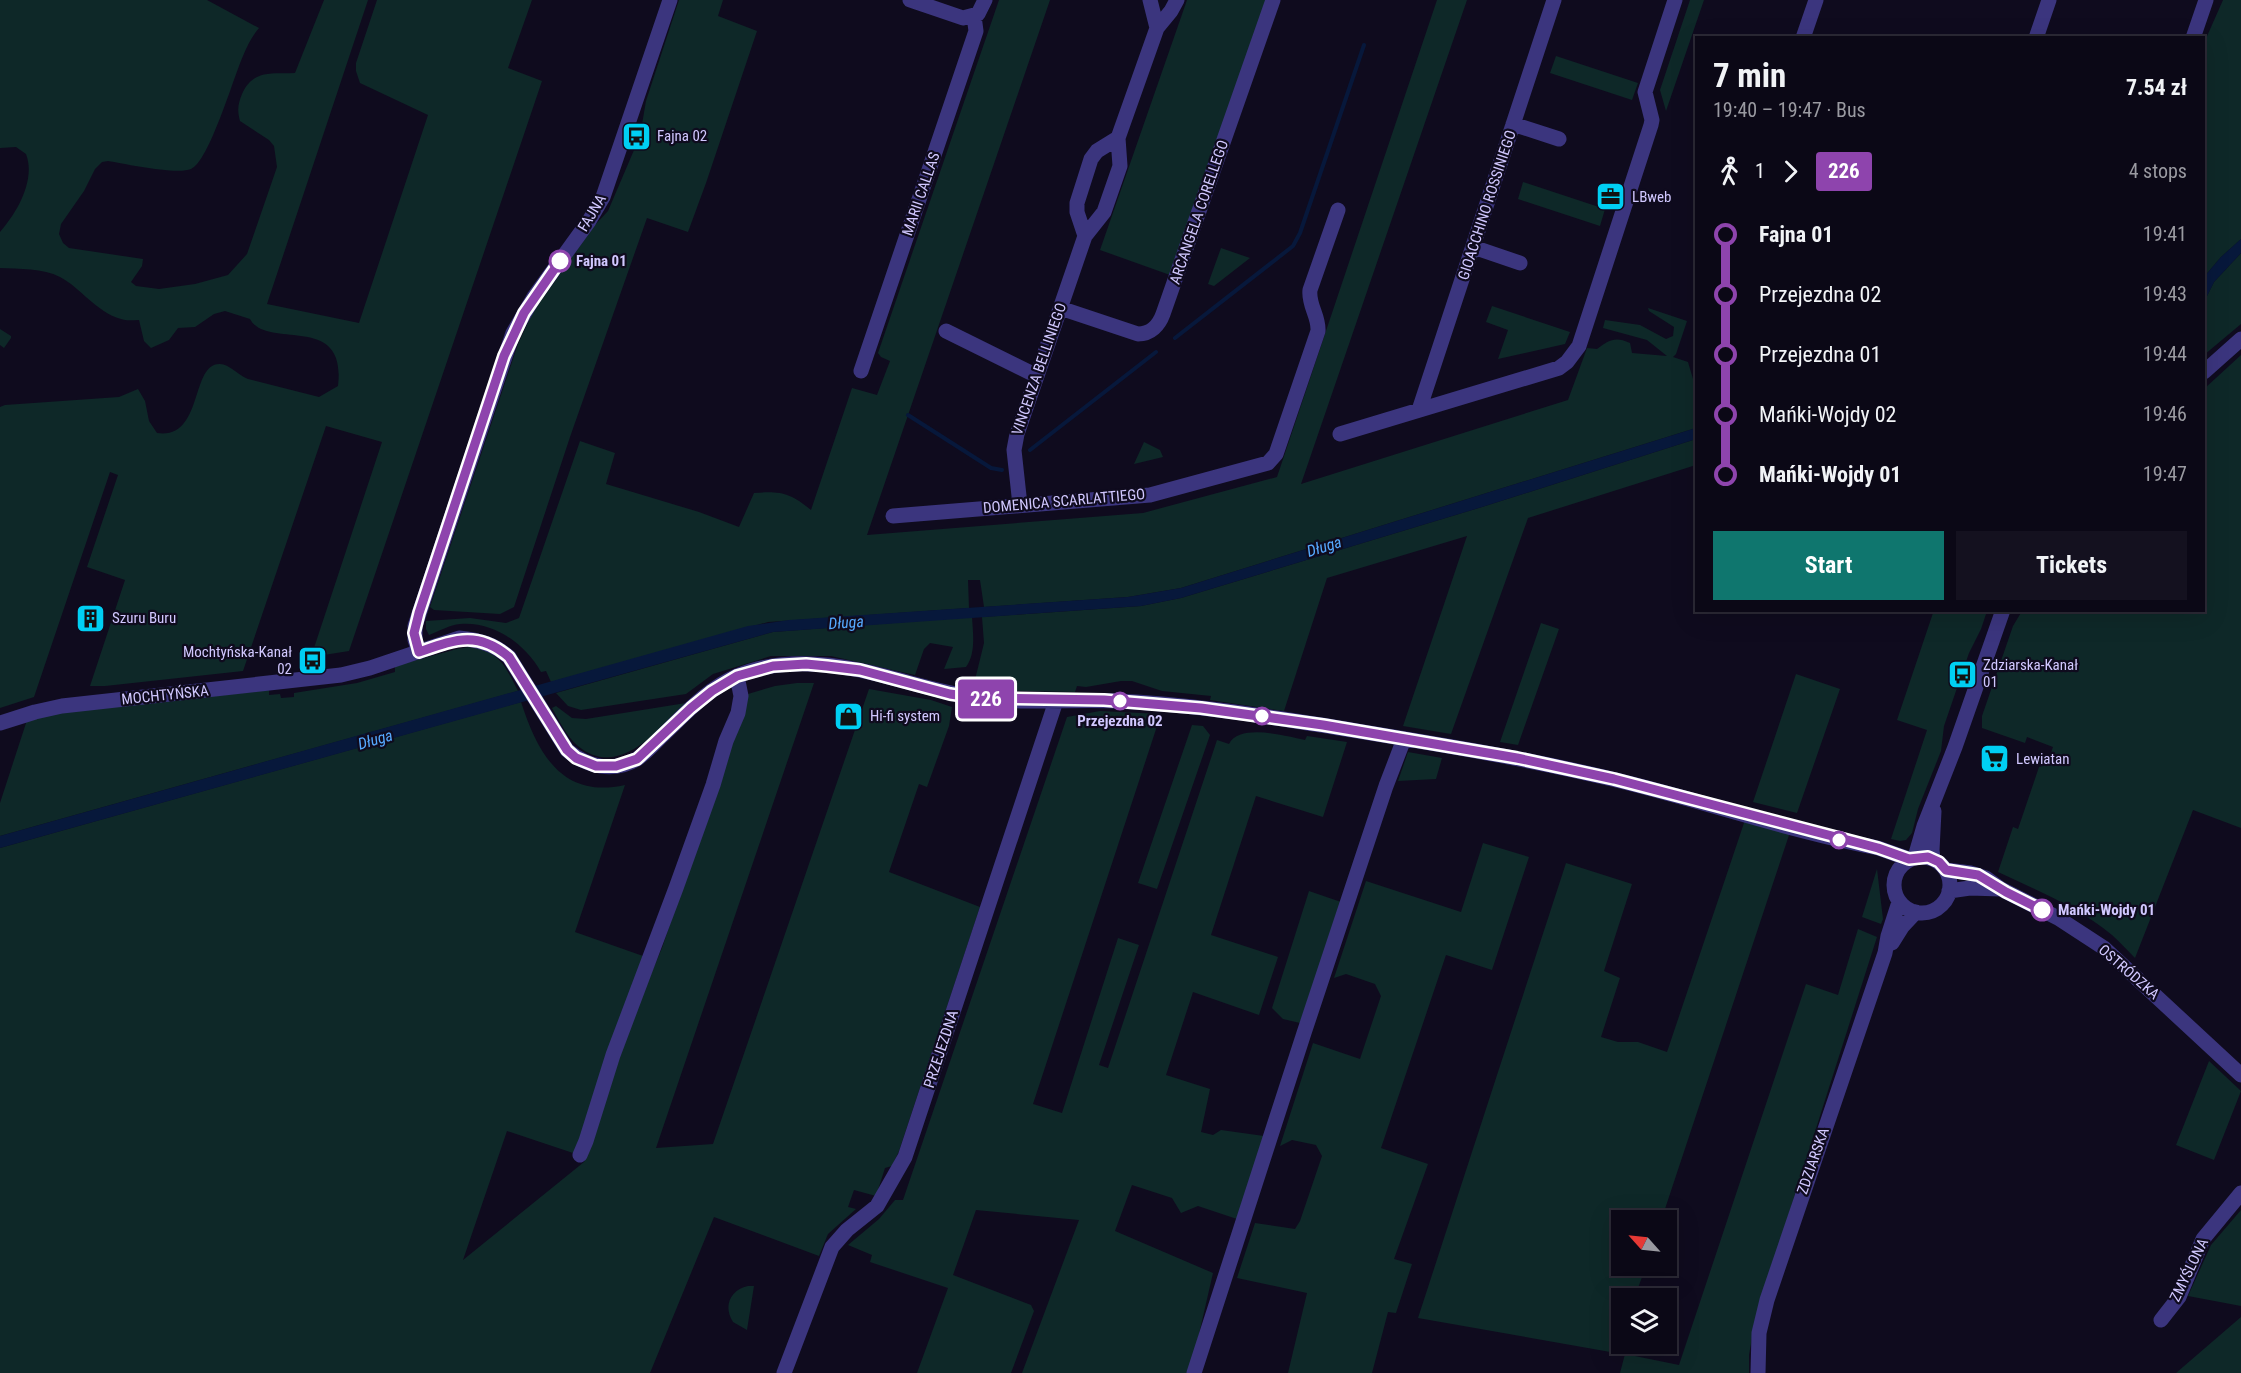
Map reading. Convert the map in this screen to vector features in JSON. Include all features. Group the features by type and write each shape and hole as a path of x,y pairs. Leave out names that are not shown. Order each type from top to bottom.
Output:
{"street":[{"name":"FAJNA","path":"419,652 415,640 415,626 504,356 524,313 603,197 670,0"},
{"path":"910,0 963,18 980,9"},
{"path":"1149,0 1157,28"},
{"name":"VINCENZA BELLINIEGO","path":"1020,505 1015,442 1085,236 1104,212 1120,166 1118,138 1157,28 1177,0"},
{"name":"ARCANGELA CORELLEGO","path":"1060,309 1138,334 1147,333 1158,325 1273,0"},
{"name":"GIOACCHINO ROSSINIEGO","path":"1419,410 1554,0"},
{"path":"1340,434 1558,368 1567,362 1579,346 1651,125 1646,92 1675,0"},
{"path":"1804,36 1816,0"},
{"path":"2037,36 2049,0"},
{"path":"2194,36 2206,0"},
{"name":"MARII CALLAS","path":"861,371 974,37 980,9"},
{"path":"1513,124 1559,139"},
{"path":"1085,236 1077,212 1077,203 1091,159 1097,151 1118,138"},
{"name":"DOMENICA SCARLATTIEGO","path":"893,516 1150,495 1268,463 1276,454 1318,331 1318,323 1309,299 1310,290 1338,210"},
{"path":"1473,247 1520,263"},
{"path":"946,331 1036,376"},
{"path":"2205,371 2241,339"},
{"path":"580,1155 601,1098 613,1055 676,888 713,785 726,741 738,713 741,696 737,676 781,665 835,666 860,670 950,694 978,698 1130,702 1201,708 1404,739 1541,763 1614,779 1912,858 1921,856 1934,859 1946,870 1949,891 1944,902 1934,910 1916,912 1899,902 1893,886 1895,874 1912,858 1935,802 2002,612"},
{"name":"MOCHTYŃSKA","path":"0,723 62,706 341,675 459,639 485,642 498,648 509,657 567,750 576,758 596,766 616,766 637,759 691,708 712,691 737,676"},
{"name":"PRZEJEZDNA","path":"784,1373 832,1247 847,1230 877,1206 905,1157 1052,718 1056,700"},
{"path":"1194,1373 1300,1044 1386,786 1404,739"},
{"path":"1934,859 1932,850 1935,802"},
{"path":"1862,845 1883,860 1895,874"},
{"name":"OSTRÓDZKA","path":"1946,870 1986,878 2001,889 2058,918 2104,948 2241,1075"},
{"name":"OSTRÓDZKA","path":"1949,891 1970,888 2001,889"},
{"name":"ZDZIARSKA","path":"1758,1373 1759,1333 1765,1309 1885,953 1899,902"},
{"name":"ZDZIARSKA","path":"1885,953 1902,927 1916,912"},
{"name":"ZMYŚLONA","path":"2161,1320 2179,1297 2203,1239 2241,1193"}],"green space":[{"path":"0,0 207,0 259,28 246,49 213,135 198,163 191,169 175,171 102,162 95,169 84,191 61,224 59,234 63,243 69,248 143,259 142,266 131,282 136,286 159,289 195,284 228,275 247,254 277,167 274,146 269,140 240,121 238,107 242,94 252,80 264,74 295,73 324,0 368,0 267,304 359,323 428,115 360,83 356,63 377,0 532,0 508,68 542,81 349,651 311,657 382,442 326,426 243,671 90,686 125,580 87,567 118,475 110,472 34,697 0,708 0,407 119,397 138,389 145,401 149,421 157,433 172,432 182,425 190,414 204,375 211,367 220,364 248,379 319,397 338,386 338,363 330,348 319,340 259,328 250,319 225,311 214,314 195,327 178,328 169,340 151,348 144,341 139,320 125,320 112,316 60,277 39,270 0,268 0,232 13,215 23,196 29,174 26,154 16,147 0,148"},
{"path":"679,0 723,0 718,16 757,31 688,232 647,218 570,437 514,607 500,614 434,610 430,607 518,344 533,312 595,225 608,211 640,136 646,101"},
{"path":"999,0 1050,0 867,535 1143,513 1277,477 1437,0 1467,0 1301,484 1568,400 1587,348 1597,349 1616,339 1630,343 1632,353 1667,356 1647,340 1603,328 1605,320 1640,325 1666,339 1673,336 1674,327 1649,311 1648,308 1687,321 1673,357 1688,362 1693,379 1695,378 1695,428 1181,588 1128,597 984,607 980,580 968,580 969,608 768,622 551,682 546,671 541,672 526,652 496,630 473,624 460,624 429,635 426,621 470,618 506,623 519,618 580,441 615,453 606,484 699,512 739,527 754,493 785,494 811,510 852,388 877,395 890,361 878,353"},
{"path":"1187,0 1266,0 1170,275 1100,250"},
{"path":"1690,0 1704,0 1666,111 1660,90"},
{"path":"2223,0 2241,0 2241,239 2205,276 2205,41"},
{"path":"1556,56 1638,83 1632,100 1550,73"},
{"path":"1523,182 1605,209 1600,226 1518,199"},
{"path":"1221,248 1250,258 1214,286 1208,284"},
{"path":"2241,253 2241,324 2205,354 2205,300 2214,282"},
{"path":"1492,306 1570,332 1565,344 1498,359 1508,330 1486,322"},
{"path":"0,329 11,336 4,348 0,345"},
{"path":"2241,355 2241,828 2193,810 2135,958 2112,935 2085,916 1998,872 2013,827 2018,829 2039,767 2047,764 2053,747 2027,737 2025,743 1982,728 1982,716 2013,626 2021,612 2205,612 2205,388"},
{"path":"1695,439 1695,465 1528,518 1451,734 1403,726 1467,536 1327,578 1284,711 1210,700 1211,696 1162,691 1132,681 1086,687 1077,686 1075,692 973,688 984,643 982,617 1141,606 1181,598 1482,507"},
{"path":"1144,442 1160,450 1163,457 1134,464"},
{"path":"1933,612 1987,612 1969,653 1944,726 1941,751 1918,809 1912,833 1906,840 1900,841 1891,839 1927,730 1897,720"},
{"path":"972,617 973,650 966,667 944,669 953,647 930,643 924,649 915,675 831,656 771,656 713,674 686,694 581,710 568,706 556,693 773,632"},
{"path":"1541,623 1559,629 1518,745 1500,742"},
{"path":"469,647 495,656 505,667 518,691 0,836 0,803 27,720 65,712 269,690 269,695 280,694 281,698 294,697 294,693 357,683 395,672 395,666"},
{"path":"1796,674 1840,689 1797,813 1753,802"},
{"path":"814,683 656,1148 713,1144 869,689 931,700 952,707 949,726 927,787 919,784 889,872 980,907 899,1151 892,1166 885,1168 876,1196 854,1190 848,1207 856,1209 828,1234 819,1256 714,1217 650,1373 0,1373 0,848 521,702 545,755 569,779 603,788 625,785 575,932 643,956 589,1118 573,1153 507,1131 463,1260 584,1162 623,1040 662,948 748,694 775,686"},
{"path":"686,703 651,737 637,747 623,754 608,757 593,755 578,746 552,708 556,706 572,718 586,719"},
{"path":"1100,711 1161,714 1033,1104 1062,1113 1118,938 1139,945 1099,1065 1108,1068 1217,740 1229,744 1243,734 1253,732 1305,740 1307,736 1347,742 1323,817 1256,796 1211,935 1278,957 1259,1015 1193,992 1166,1075 1210,1089 1201,1132 1213,1135 1221,1130 1264,1136 1237,1219 1198,1206 1181,1213 1172,1198 1132,1185 1115,1231 1213,1273 1190,1373 1022,1373 1079,1220 976,1210 953,1275 1031,1305 1034,1311 1011,1373 917,1373 948,1288 870,1262 872,1255 848,1245 879,1219 895,1200 903,1200 1067,717"},
{"path":"1192,725 1203,726 1210,735 1157,889 1138,883"},
{"path":"1408,752 1442,758 1436,779 1398,781"},
{"path":"1745,820 1790,832 1665,1210 1611,1210 1611,1276 1642,1276 1638,1288 1611,1288 1611,1352 1418,1318 1566,863 1632,884 1604,971 1620,978 1601,1037 1618,1042 1638,1042 1667,1052"},
{"path":"1483,843 1529,857 1492,970 1446,955 1381,1148 1428,1164 1394,1259 1412,1264 1396,1313 1388,1312 1372,1373 1288,1373 1307,1293 1237,1278 1255,1223 1295,1229 1300,1221 1322,1156 1316,1145 1292,1140 1280,1146 1313,1043 1360,1059 1381,996 1375,984 1346,974 1334,978 1366,881 1461,912"},
{"path":"1877,869 1883,919 1881,924 1862,917"},
{"path":"1309,891 1341,902 1300,1023 1283,1019 1272,1008"},
{"path":"1858,929 1877,937 1755,1320 1749,1355 1749,1373 1620,1373 1625,1354 1679,1365 1806,984 1838,995"},
{"path":"2209,1061 2241,1091 2214,1160 2176,1145"},
{"path":"2241,1210 2241,1306 2188,1296 2211,1245"},
{"path":"754,1286 747,1330 733,1322 729,1305 737,1291"},
{"path":"2241,1317 2241,1373 2176,1373"}],"water":[{"path":"2241,239 2241,253 2214,282 2205,300 2205,276"},
{"name":"Długa","path":"1695,428 1695,439 1482,507 1181,598 1141,606 773,632 0,848 0,836 748,626 789,620 1128,597 1181,588"}],"waterway":[{"path":"1175,338 1293,246 1300,233 1364,45"},
{"path":"1030,450 1156,352"},
{"path":"908,415 991,468 1002,470"}],"bus line":[{"name":"226","path":"560,261 534,297 513,333 414,633 419,652 459,639 473,639 498,648 509,657 567,750 586,763 606,767 625,764 637,759 691,708 723,683 737,676 773,666 806,664 843,667 890,677 950,694 978,698 1104,700 1201,708 1323,725 1541,763 1614,779 1878,848 1909,859 1928,857 1939,862 1946,870 1971,873 1986,878 2006,892 2042,910"}],"place":[{"name":"Fajna 02","path":"636,136"},
{"name":"LBweb","path":"1611,197"},
{"name":"Fajna 01","path":"560,261"},
{"name":"Szuru Buru","path":"91,618"},
{"name":"Mochtyńska-Kanał 02","path":"313,661"},
{"name":"Zdziarska-Kanał 01","path":"1962,674"},
{"name":"Przejezdna 02","path":"1120,701"},
{"name":"Hi-fi system","path":"849,716"},
{"name":"Lewiatan","path":"1995,759"},
{"name":"Mańki-Wojdy 01","path":"2042,910"}]}
